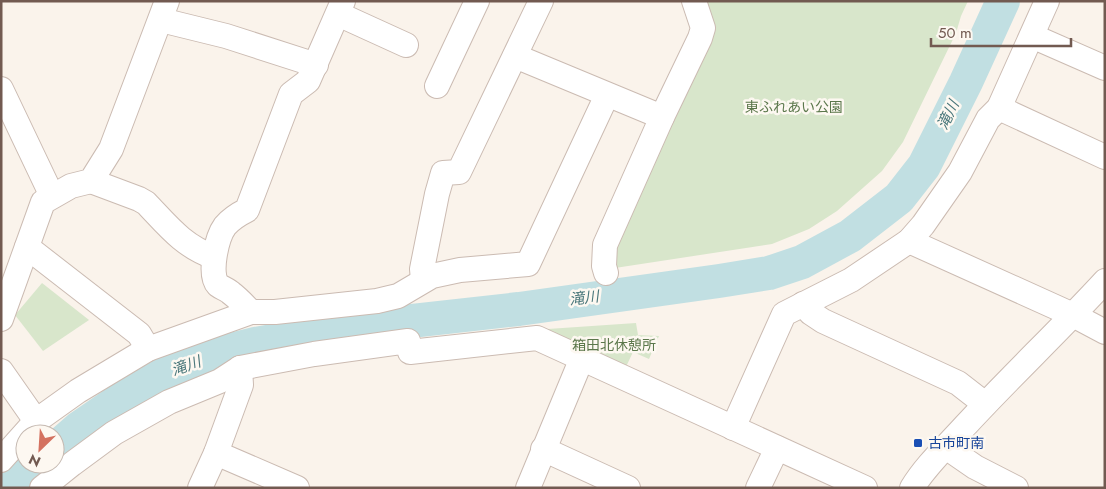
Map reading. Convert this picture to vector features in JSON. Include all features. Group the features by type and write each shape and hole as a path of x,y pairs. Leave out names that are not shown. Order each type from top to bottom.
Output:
{"street":[{"path":"437,86 477,1"},
{"path":"423,280 422,269 443,173 459,172 541,1"},
{"path":"606,274 604,266 605,245 662,117 700,38 703,28 694,1"},
{"path":"732,428 784,314 851,280 909,241 923,225 960,172 988,119 999,108 1047,1"},
{"path":"251,312 231,293 218,285 214,276 214,257 220,236 225,227 247,210 291,94 308,81 341,8 406,45"},
{"path":"91,181 111,148 164,11 226,36 316,65"},
{"path":"1032,36 1105,68"},
{"path":"515,56 662,117"},
{"path":"1,89 52,196"},
{"path":"1,460 36,421 78,391 148,349 251,312 275,312 377,300 398,296 432,276 460,270 528,264 607,95"},
{"path":"999,108 1105,157"},
{"path":"1,319 43,202 71,186 91,181 139,199 146,203 181,240 200,252 214,257"},
{"path":"909,241 1105,332"},
{"path":"27,247 139,334 148,349"},
{"path":"912,488 920,474 985,404 1074,316 1105,281"},
{"path":"803,304 811,313 823,321 958,383 985,404"},
{"path":"42,488 114,433 169,402 220,381 240,368 314,354 408,341 410,352 537,338 865,488"},
{"path":"528,488 582,358"},
{"path":"200,488 216,454 241,385 240,368"},
{"path":"1,371 36,421"},
{"path":"946,447 975,467 1016,488"},
{"path":"758,488 777,448"},
{"path":"543,449 628,488"},
{"path":"216,454 297,488"}],"green space":[{"name":"東ふれあい公園","path":"702,1 968,1 956,33 903,142 882,171 837,211 809,229 772,244 615,268 610,247"},
{"path":"42,283 89,320 43,351 15,315"},
{"name":"箱田北休憩所","path":"636,323 638,335 659,336 649,359 633,352 624,371 533,330"}],"waterway":[{"name":"滝川","path":"65,440 79,428 130,393 172,370 211,355 255,344 340,329 519,309 719,281 769,273 802,262 850,236 899,198 924,166 966,82 1003,1"},
{"name":"滝川","path":"3,488 22,474"}],"place":[{"name":"古市町南","path":"918,443"}]}
